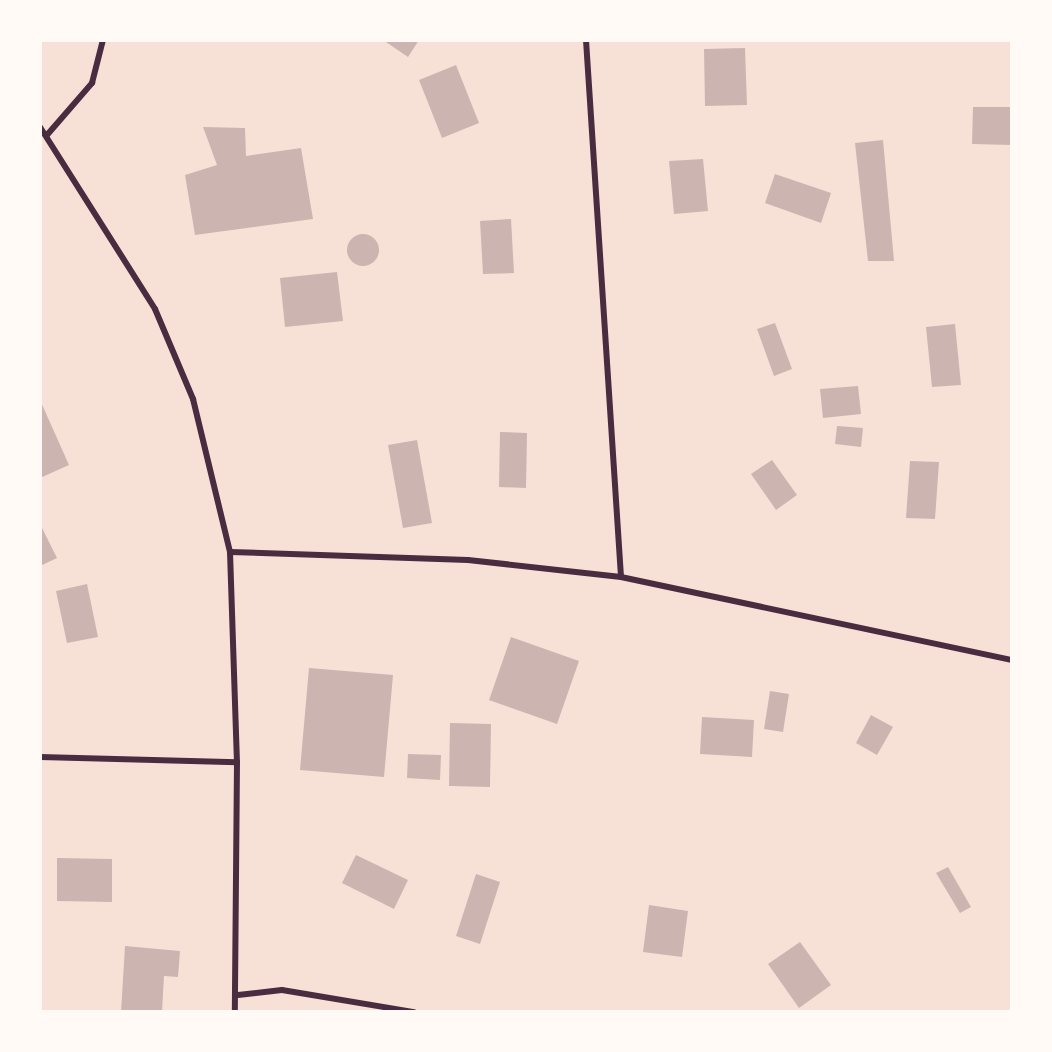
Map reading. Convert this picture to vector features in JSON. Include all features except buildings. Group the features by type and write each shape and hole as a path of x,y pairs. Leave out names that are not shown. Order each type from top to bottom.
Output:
{"street":[{"path":"47,135 92,83 103,40"},
{"path":"586,40 621,577"},
{"path":"40,127 159,319 193,399 230,552 237,762 238,994 235,1011"},
{"path":"230,552 468,560 621,577 1011,660"},
{"path":"40,757 237,762"},
{"path":"238,994 282,990 414,1011"}]}
